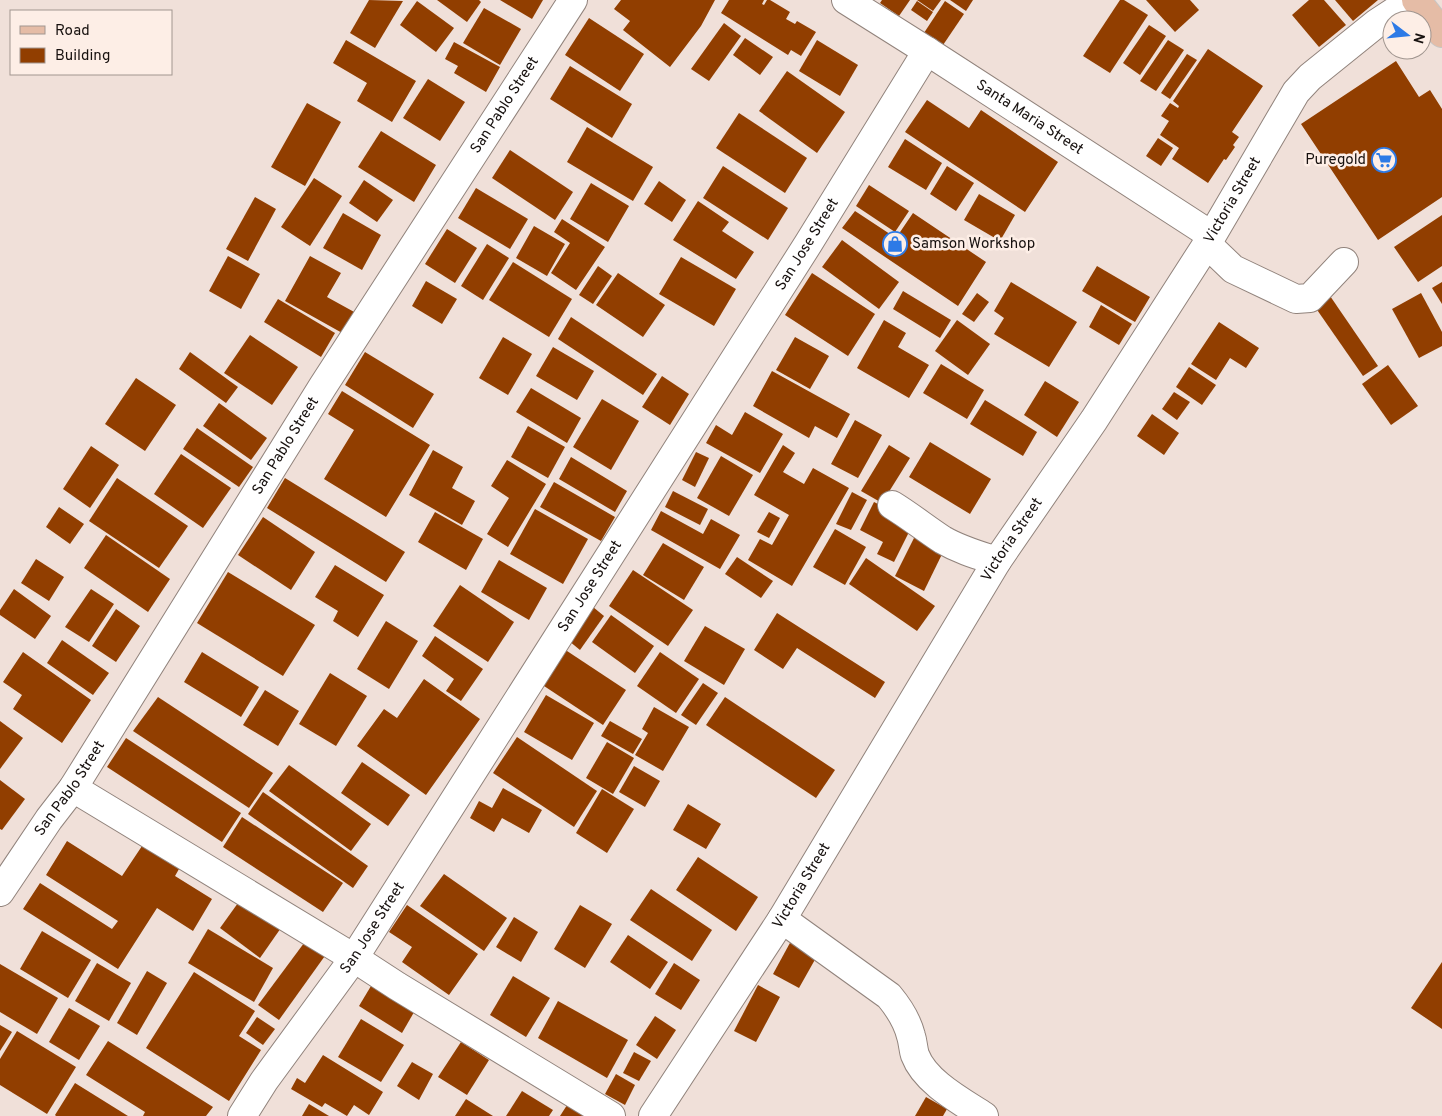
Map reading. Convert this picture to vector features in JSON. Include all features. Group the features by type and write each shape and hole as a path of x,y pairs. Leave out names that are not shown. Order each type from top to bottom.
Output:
{"main road":[{"path":"1414,0 1442,33"}],"street":[{"name":"San Pablo Street","path":"0,892 72,788 323,386 573,0"},
{"name":"Santa Maria Street","path":"846,0 927,51 1209,240 1233,269 1296,299 1310,298 1344,262"},
{"name":"Victoria Street","path":"653,1116 782,919 997,561 1094,420 1209,240 1296,92 1310,77 1377,23 1414,0"},
{"name":"San Jose Street","path":"242,1116 264,1081 354,958 808,244 927,51"},
{"path":"892,505 944,540 969,553 997,561"},
{"path":"72,788 611,1116"},
{"path":"782,919 889,996 903,1012 916,1055 926,1072 948,1093 984,1116"}],"building":[{"path":"369,0 403,1 375,48 350,33"},
{"path":"437,0 479,0 481,2 467,22"},
{"path":"500,0 543,0 532,19"},
{"path":"621,0 715,0 701,26 670,67 623,30 630,21 614,9"},
{"path":"729,0 764,0 762,4 764,5 767,0 770,0 790,12 786,19 795,24 797,21 816,32 801,56 791,50 788,55 721,13"},
{"path":"882,0 910,0 899,16 880,3"},
{"path":"917,0 941,0 933,11"},
{"path":"950,0 973,0 966,11"},
{"path":"1120,0 1124,0 1148,15 1110,73 1083,56"},
{"path":"1146,0 1190,0 1199,10 1175,32"},
{"path":"1309,0 1324,0 1346,25 1319,47 1292,15"},
{"path":"1335,0 1378,0 1353,21"},
{"path":"417,1 454,28 436,52 400,25"},
{"path":"917,1 933,12 927,21 911,10"},
{"path":"945,1 964,14 939,51 920,39"},
{"path":"484,8 521,29 500,65 463,43"},
{"path":"589,18 644,54 620,91 565,55"},
{"path":"724,23 741,36 709,81 691,69"},
{"path":"1149,25 1166,36 1140,75 1123,63"},
{"path":"745,38 773,57 760,75 733,55"},
{"path":"346,40 416,81 392,122 357,101 367,83 333,63"},
{"path":"817,40 858,65 840,96 799,71"},
{"path":"1168,40 1184,50 1156,91 1140,81"},
{"path":"454,42 500,67 486,92 454,73 458,66 445,59"},
{"path":"1208,49 1263,86 1232,132 1239,137 1233,145 1235,147 1226,160 1224,159 1208,183 1172,159 1179,148 1160,135 1169,121 1161,116 1170,103 1178,108 1179,106 1173,101"},
{"path":"1187,54 1197,60 1170,99 1161,93"},
{"name":"Puregold","path":"1396,61 1419,97 1430,90 1442,109 1442,197 1378,240 1301,124"},
{"path":"570,66 632,104 612,138 550,99"},
{"path":"787,71 845,112 817,153 759,111"},
{"path":"428,79 465,102 440,141 403,118"},
{"path":"927,100 969,128 981,110 1058,162 1025,212 905,132"},
{"path":"307,103 341,122 305,186 271,167"},
{"path":"739,113 807,158 785,193 716,148"},
{"path":"587,127 653,167 633,201 567,162"},
{"path":"381,131 436,165 414,202 358,167"},
{"path":"1158,138 1173,148 1161,166 1146,156"},
{"path":"905,139 942,163 926,190 888,167"},
{"path":"510,150 573,192 555,220 492,178"},
{"path":"723,166 788,208 768,240 703,198"},
{"path":"947,166 974,183 956,211 930,194"},
{"path":"314,178 342,196 310,246 281,227"},
{"path":"364,180 393,200 377,222 349,203"},
{"path":"659,181 686,200 672,222 644,204"},
{"path":"591,183 629,206 608,242 570,219"},
{"path":"869,185 909,211 895,232 856,206"},
{"path":"476,188 528,219 510,249 458,218"},
{"path":"979,194 1015,215 1000,241 964,220"},
{"path":"255,197 276,209 248,261 226,249"},
{"path":"698,201 729,222 722,231 754,252 736,279 673,240"},
{"path":"855,211 896,238 913,213 986,262 958,306 842,228"},
{"path":"343,213 381,235 362,270 323,248"},
{"path":"1442,215 1442,266 1418,282 1394,247"},
{"path":"562,219 605,247 576,290 551,273 570,243 554,232"},
{"path":"534,226 565,244 547,276 516,258"},
{"path":"447,229 477,248 455,283 425,264"},
{"path":"842,240 899,282 879,309 822,267"},
{"path":"487,244 509,258 483,300 461,286"},
{"path":"228,256 260,274 241,309 209,291"},
{"path":"310,256 341,273 327,297 356,313 344,334 285,301"},
{"path":"681,257 736,289 714,326 659,294"},
{"path":"513,262 572,299 549,337 489,300"},
{"path":"598,266 612,276 593,304 579,295"},
{"path":"1097,266 1150,297 1135,322 1082,291"},
{"path":"618,273 665,305 643,337 596,305"},
{"path":"812,273 875,314 848,356 785,315"},
{"path":"426,281 457,299 442,324 412,306"},
{"path":"1011,282 1077,322 1049,367 994,334 1004,318 994,311"},
{"path":"1442,282 1442,304 1432,288"},
{"path":"903,291 951,320 940,338 893,309"},
{"path":"977,293 989,302 974,322 962,314"},
{"path":"1328,293 1378,366 1363,376 1313,304"},
{"path":"1421,293 1442,332 1442,346 1419,358 1392,309"},
{"path":"278,299 335,333 321,357 264,322"},
{"path":"1101,305 1132,324 1119,345 1089,327"},
{"path":"571,317 657,374 643,395 558,339"},
{"path":"884,320 906,333 898,347 929,365 909,398 857,368"},
{"path":"957,320 990,344 968,375 935,351"},
{"path":"1219,322 1259,348 1246,368 1230,358 1216,380 1191,364"},
{"path":"250,335 298,367 272,405 224,373"},
{"path":"503,337 532,354 508,395 479,378"},
{"path":"795,337 829,356 810,389 776,370"},
{"path":"553,347 594,371 577,400 536,376"},
{"path":"190,352 238,387 226,403 179,369"},
{"path":"365,352 434,394 413,428 345,385"},
{"path":"941,364 984,390 967,419 923,393"},
{"path":"1388,365 1418,406 1391,425 1362,384"},
{"path":"1189,367 1216,385 1202,405 1176,387"},
{"path":"772,371 850,414 837,438 815,426 809,438 753,406"},
{"path":"662,376 689,394 670,425 642,407"},
{"path":"136,378 176,405 145,451 105,424"},
{"path":"1045,381 1079,402 1057,437 1024,415"},
{"path":"531,388 581,418 567,443 516,412"},
{"path":"342,391 430,445 386,517 324,479 354,430 328,414"},
{"path":"1174,392 1190,402 1177,420 1162,409"},
{"path":"602,399 639,421 611,470 573,447"},
{"path":"985,400 1037,432 1023,456 970,424"},
{"path":"219,403 267,438 251,460 203,426"},
{"path":"745,412 783,434 760,473 706,443 716,425 732,435"},
{"path":"1152,414 1179,433 1164,455 1137,436"},
{"path":"855,420 882,435 858,478 831,464"},
{"path":"528,426 565,447 548,478 511,457"},
{"path":"197,428 253,467 239,487 183,449"},
{"path":"930,442 991,479 970,514 909,477"},
{"path":"783,445 795,453 783,472 804,484 813,468 849,488 792,586 748,560 760,539 772,545 789,515 754,495"},
{"path":"889,445 910,458 882,503 861,491"},
{"path":"91,446 119,465 90,508 63,489"},
{"path":"433,450 463,467 452,488 475,501 462,525 409,495"},
{"path":"696,452 709,458 695,487 682,480"},
{"path":"181,454 231,488 203,528 154,494"},
{"path":"721,456 753,475 729,516 697,498"},
{"path":"571,457 627,491 615,512 559,479"},
{"path":"507,460 546,484 508,547 487,534 509,498 491,486"},
{"path":"117,478 188,526 159,568 89,521"},
{"path":"285,478 405,552 386,582 267,508"},
{"path":"554,482 615,517 601,541 540,507"},
{"path":"673,491 708,509 700,525 665,507"},
{"path":"852,492 867,500 851,530 836,524"},
{"path":"874,502 914,522 894,562 877,554 883,542 860,530"},
{"path":"59,507 84,524 70,544 46,527"},
{"path":"535,509 588,539 563,584 510,554"},
{"path":"661,511 703,534 711,519 740,535 720,569 651,530"},
{"path":"435,512 483,539 466,570 418,542"},
{"path":"769,512 780,518 769,538 757,532"},
{"path":"263,517 315,552 291,590 238,555"},
{"path":"835,529 866,547 845,585 813,567"},
{"path":"917,532 946,546 924,591 895,576"},
{"path":"106,535 170,579 148,612 84,568"},
{"path":"663,543 704,567 684,600 643,575"},
{"path":"737,557 773,581 761,598 725,574"},
{"path":"866,558 935,606 917,631 849,584"},
{"path":"36,559 64,577 49,601 21,583"},
{"path":"499,560 547,588 529,620 481,592"},
{"path":"335,565 384,595 358,637 333,621 338,611 315,597"},
{"path":"633,570 693,610 668,646 609,606"},
{"path":"228,572 315,625 283,676 197,623"},
{"path":"460,585 514,622 488,662 433,626"},
{"path":"14,589 51,616 35,639 0,615 0,610"},
{"path":"91,589 114,604 89,642 65,627"},
{"path":"593,607 604,616 580,650 569,641"},
{"path":"116,609 140,626 116,662 92,646"},
{"path":"777,613 885,682 875,698 797,648 783,669 754,650"},
{"path":"611,615 654,646 635,673 592,642"},
{"path":"386,621 418,641 389,689 357,669"},
{"path":"705,626 745,649 724,685 684,661"},
{"path":"435,636 483,669 461,701 446,691 454,679 422,656"},
{"path":"62,640 109,673 93,695 47,663"},
{"path":"564,649 626,690 603,725 541,684"},
{"path":"23,652 91,700 62,743 13,709 22,695 3,682"},
{"path":"202,652 259,687 241,717 184,682"},
{"path":"660,652 699,679 676,713 637,686"},
{"path":"330,673 367,696 336,746 299,724"},
{"path":"424,679 480,719 426,795 357,746 384,709 397,718"},
{"path":"703,683 718,693 696,725 681,715"},
{"path":"265,690 299,711 278,746 243,725"},
{"path":"546,695 594,723 572,760 524,732"},
{"path":"158,697 273,773 249,808 133,731"},
{"path":"725,697 835,770 816,798 706,725"},
{"path":"654,707 689,727 663,771 635,755 648,733 642,729"},
{"path":"0,721 23,738 0,769"},
{"path":"610,721 642,739 633,754 601,736"},
{"path":"517,737 597,791 574,827 493,773"},
{"path":"126,738 241,813 222,842 107,767"},
{"path":"607,742 634,758 613,794 586,778"},
{"path":"362,762 410,795 388,826 341,793"},
{"path":"289,765 371,824 351,851 269,791"},
{"path":"634,766 660,781 645,807 619,792"},
{"path":"0,780 25,799 2,830 0,829"},
{"path":"503,788 542,810 529,833 502,818 494,832 470,818 479,801 492,808"},
{"path":"602,789 634,809 607,853 576,833"},
{"path":"263,792 368,866 353,888 248,814"},
{"path":"688,804 721,824 706,849 673,830"},
{"path":"242,817 343,883 323,912 223,847"},
{"path":"67,841 122,876 142,846 179,869 175,876 212,899 193,931 157,908 118,969 23,909 40,883 112,929 118,921 46,875"},
{"path":"698,857 758,897 736,931 676,890"},
{"path":"444,874 507,918 484,951 420,906"},
{"path":"651,889 712,930 692,961 630,920"},
{"path":"243,896 283,925 260,958 220,928"},
{"path":"407,905 478,954 449,995 402,962 412,947 389,932"},
{"path":"580,905 612,924 585,968 554,949"},
{"path":"514,917 538,932 521,962 496,947"},
{"path":"208,929 273,968 254,1002 188,963"},
{"path":"42,931 91,960 68,998 20,969"},
{"path":"628,935 668,962 650,989 610,962"},
{"path":"307,939 327,953 279,1020 258,1005"},
{"path":"791,941 817,956 799,988 773,974"},
{"path":"1442,962 1442,1029 1411,1008"},
{"path":"97,963 131,983 109,1021 75,1001"},
{"path":"674,963 700,980 681,1010 655,994"},
{"path":"0,964 58,998 37,1034 0,1012"},
{"path":"147,971 167,983 137,1035 117,1023"},
{"path":"194,972 255,1011 239,1036 261,1050 229,1101 146,1048"},
{"path":"513,976 550,998 526,1037 490,1015"},
{"path":"374,981 417,1007 402,1033 359,1006"},
{"path":"758,985 780,997 756,1042 734,1031"},
{"path":"558,1001 628,1040 607,1078 538,1038"},
{"path":"69,1008 100,1026 79,1060 49,1042"},
{"path":"655,1016 676,1030 657,1059 636,1045"},
{"path":"257,1017 275,1029 263,1045 246,1033"},
{"path":"361,1019 404,1045 381,1082 338,1057"},
{"path":"0,1025 12,1032 0,1051"},
{"path":"17,1031 76,1067 47,1114 0,1085 0,1059"},
{"path":"108,1041 213,1107 206,1116 143,1116 145,1112 86,1075"},
{"path":"461,1042 489,1060 467,1095 438,1077"},
{"path":"634,1052 651,1061 639,1081 623,1073"},
{"path":"323,1055 383,1092 369,1115 354,1105 347,1116 325,1103 322,1107 291,1089 297,1078 305,1083"},
{"path":"412,1062 433,1074 419,1100 397,1086"},
{"path":"616,1074 635,1085 625,1105 605,1094"},
{"path":"75,1083 128,1116 56,1116"},
{"path":"522,1091 553,1110 549,1116 506,1116"},
{"path":"926,1097 947,1109 943,1116 915,1116"},
{"path":"466,1099 493,1116 455,1116"},
{"path":"569,1102 589,1116 560,1116"},
{"path":"309,1104 329,1116 302,1116"}],"place":[{"name":"Puregold","path":"1384,160"},
{"name":"Samson Workshop","path":"895,244"}]}
